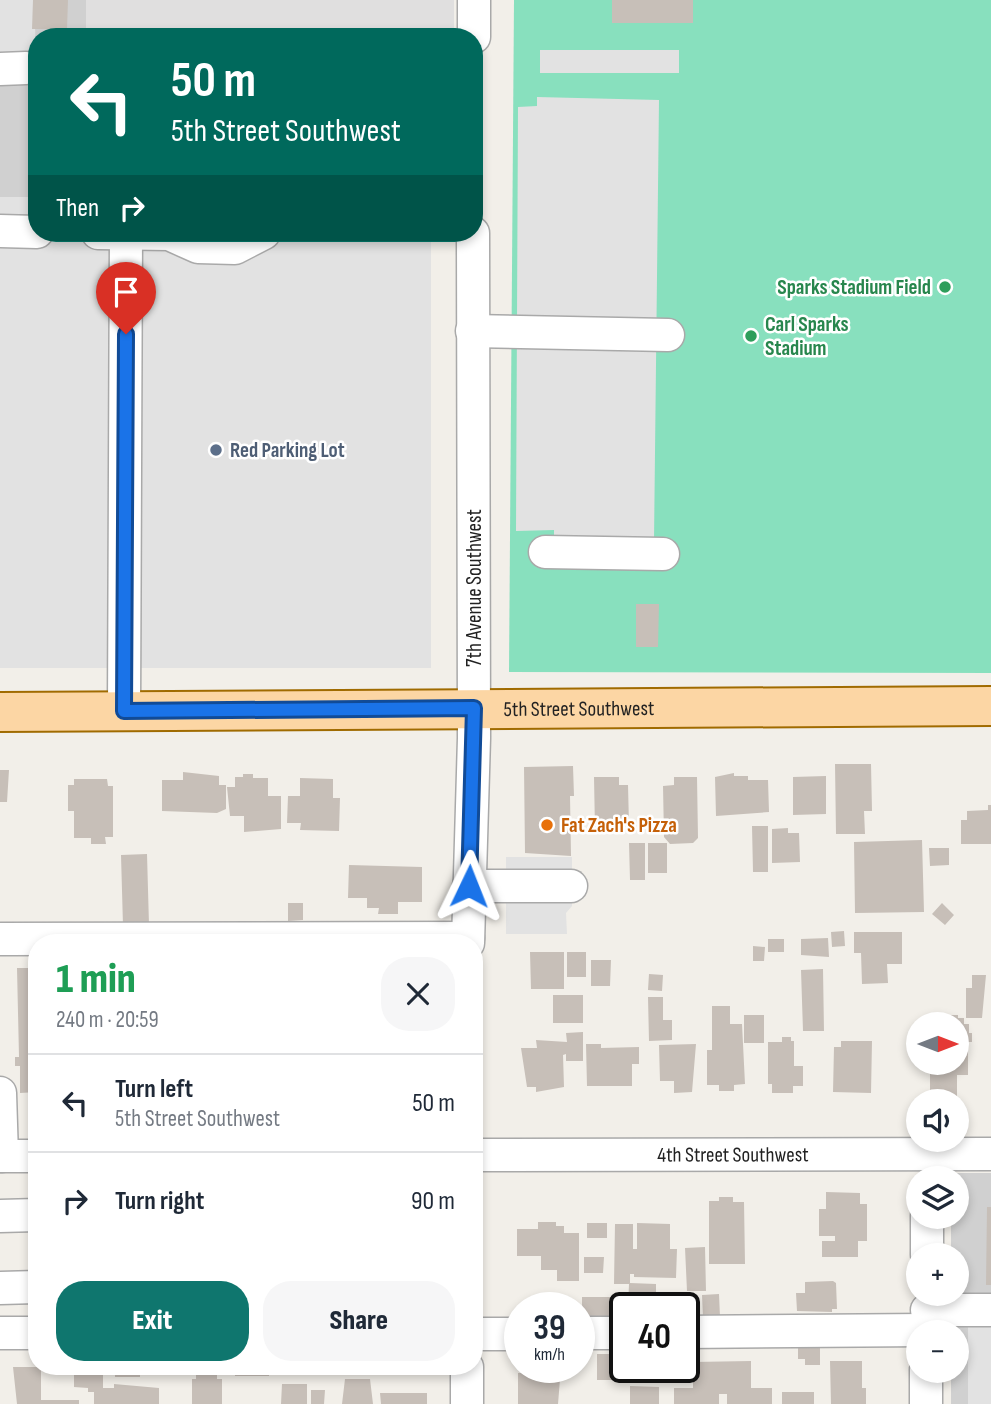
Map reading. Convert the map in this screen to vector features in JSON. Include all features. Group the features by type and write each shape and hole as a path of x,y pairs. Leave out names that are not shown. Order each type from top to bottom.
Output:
{"main road":[{"name":"5th Street Southwest","path":"0,712 991,706"}],"street":[{"path":"474,0 474,28"},
{"path":"0,231 28,232"},
{"path":"124,711 126,242"},
{"path":"188,242 198,247 235,248 247,242"},
{"name":"7th Avenue Southwest","path":"468,934 474,708 473,242"},
{"path":"472,331 668,335"},
{"path":"545,552 663,554"},
{"path":"469,886 571,886"},
{"path":"0,939 28,939"},
{"path":"0,1093 1,1156 28,1156"},
{"name":"4th Street Southwest","path":"483,1155 927,1166 991,1154"},
{"path":"0,1216 28,1215"},
{"path":"0,1288 28,1287"},
{"path":"700,1331 991,1310"},
{"path":"0,1333 28,1334"},
{"path":"483,1335 504,1334"},
{"path":"467,1375 467,1404"},
{"path":"926,1383 926,1404"}],"shaded area":[{"path":"0,0 86,0 86,28 28,28 28,197 0,197"},
{"path":"0,0 34,0 35,28 28,28 28,79 0,80"},
{"path":"86,0 454,0 454,28 86,28"},
{"path":"540,50 679,50 679,73 540,73"},
{"path":"537,97 659,100 654,541 554,540 554,530 516,531 518,107 537,106"},
{"name":"Red Parking Lot","path":"0,197 28,197 28,242 431,242 431,668 0,668"},
{"path":"506,857 572,857 572,906 566,913 567,934 506,934"},
{"path":"969,1173 991,1173 991,1404 951,1404 951,1383 969,1383 969,1320 951,1320 951,1306 969,1306 969,1243 951,1243 951,1229 969,1229"},
{"path":"969,1326 991,1326 991,1404 968,1404"}],"green space":[{"name":"Carl Sparks Stadium","path":"514,0 991,0 991,673 509,672"}],"building":[{"path":"33,0 68,0 67,28 32,28"},
{"path":"612,0 693,0 693,23 612,23"},
{"path":"636,604 659,604 658,647 636,647"},
{"path":"835,764 871,764 872,811 864,811 865,834 836,834"},
{"name":"Fat Zach's Pizza","path":"573,766 574,796 570,796 571,856 525,853 524,767"},
{"path":"0,770 9,770 7,802 0,802"},
{"path":"183,772 219,776 219,785 226,785 226,809 217,813 162,811 162,780 183,780"},
{"path":"734,773 734,776 748,776 748,780 768,780 769,812 716,816 715,777"},
{"path":"243,774 253,774 253,778 268,778 268,796 281,796 281,829 244,832 244,816 230,816 227,787 235,787 235,777 243,777"},
{"path":"826,776 826,814 793,815 793,777"},
{"path":"594,777 619,777 619,785 628,785 629,825 595,830"},
{"path":"674,777 697,777 698,838 693,843 670,844 664,837 663,786 674,785"},
{"path":"300,778 333,779 333,798 340,798 339,831 300,830 301,823 287,823 288,796 300,796"},
{"path":"74,779 107,779 108,786 113,786 113,837 105,837 106,844 91,844 91,838 74,838 74,811 68,811 68,785 74,785"},
{"path":"988,805 991,805 991,844 961,844 961,820 967,820 967,811 988,810"},
{"path":"752,826 768,826 768,872 753,872"},
{"path":"788,828 788,833 799,833 800,862 772,863 772,829"},
{"path":"922,840 924,912 855,913 854,842"},
{"path":"629,843 645,843 645,880 630,880"},
{"path":"648,843 667,843 667,873 648,873"},
{"path":"929,848 949,848 949,865 930,866"},
{"path":"147,854 149,925 123,926 121,855"},
{"path":"349,865 422,867 422,902 398,902 398,914 378,914 379,908 367,908 367,898 348,898"},
{"path":"288,903 303,903 303,920 288,921"},
{"path":"942,903 954,915 945,925 932,914"},
{"path":"844,931 845,946 832,947 831,932"},
{"path":"854,932 902,932 902,964 887,964 888,983 862,984 861,953 854,953"},
{"path":"828,938 829,957 801,955 801,939"},
{"path":"768,939 784,939 784,952 768,952"},
{"path":"753,946 765,947 764,961 753,961"},
{"path":"530,952 564,952 564,989 531,989"},
{"path":"567,952 586,952 586,977 567,977"},
{"path":"591,960 611,960 610,986 591,986"},
{"path":"17,968 28,968 28,1093 20,1093 20,1066 15,1066 15,1057 19,1057"},
{"path":"823,969 824,1031 803,1031 801,970"},
{"path":"649,974 663,975 662,991 648,990"},
{"path":"972,975 986,975 982,1018 970,1018 970,1012 966,1012 966,988 972,988"},
{"path":"553,995 583,995 583,1023 553,1023"},
{"path":"648,997 663,997 663,1020 672,1020 672,1040 649,1041"},
{"path":"712,1006 730,1006 730,1024 742,1024 745,1084 734,1085 734,1091 719,1091 719,1085 707,1085 707,1050 712,1050"},
{"path":"744,1015 764,1015 764,1043 744,1043"},
{"path":"583,1032 583,1061 566,1061 566,1054 563,1055 564,1087 536,1092 536,1087 527,1087 521,1048 537,1048 536,1040 567,1042 566,1033"},
{"path":"782,1037 791,1037 791,1041 794,1041 794,1066 803,1066 803,1086 793,1086 793,1093 772,1093 772,1084 768,1084 768,1042 782,1042"},
{"path":"841,1041 872,1041 871,1093 833,1092 834,1047 841,1047"},
{"path":"586,1044 601,1044 601,1048 639,1047 639,1064 632,1064 632,1086 587,1086"},
{"path":"696,1044 692,1092 674,1093 674,1081 660,1081 659,1045"},
{"path":"930,1075 957,1075 957,1089 930,1089"},
{"path":"826,1192 860,1193 860,1204 867,1204 867,1241 858,1241 858,1257 822,1257 822,1241 835,1241 835,1236 819,1236 819,1209 826,1209"},
{"path":"719,1197 733,1197 733,1202 744,1202 745,1264 709,1264 709,1201 719,1201"},
{"path":"987,1207 991,1207 991,1285 986,1285"},
{"path":"538,1222 556,1222 556,1226 564,1226 564,1233 579,1233 579,1281 557,1281 557,1270 541,1270 541,1256 517,1256 517,1229 538,1229"},
{"path":"587,1223 607,1223 607,1238 587,1238"},
{"path":"637,1223 670,1224 670,1249 677,1249 676,1278 634,1277 634,1274 630,1274 630,1283 656,1284 656,1292 629,1292 629,1284 614,1284 615,1224 633,1224 633,1249 637,1249"},
{"path":"705,1247 706,1291 687,1291 685,1248"},
{"path":"584,1257 604,1257 603,1273 584,1273"},
{"path":"805,1282 836,1283 837,1309 832,1309 832,1312 797,1311 796,1293 805,1293"},
{"path":"719,1294 720,1317 703,1318 702,1295"},
{"path":"595,1297 609,1297 609,1321 595,1320"},
{"path":"798,1339 820,1339 820,1365 805,1365 805,1359 798,1359"},
{"path":"597,1354 609,1354 609,1380 597,1380"},
{"path":"751,1361 751,1388 772,1388 772,1404 727,1404 727,1394 719,1394 719,1404 674,1404 674,1388 693,1388 693,1383 700,1383 700,1362"},
{"path":"830,1361 862,1361 862,1388 866,1388 866,1404 831,1404"},
{"path":"13,1367 28,1367 28,1375 41,1375 41,1400 79,1400 79,1404 17,1404"},
{"path":"74,1375 103,1375 103,1388 114,1388 114,1384 159,1388 159,1404 94,1404 94,1392 88,1392 88,1388 74,1387"},
{"path":"115,1375 140,1375 140,1377"},
{"path":"196,1375 217,1375 217,1379 222,1379 222,1404 192,1404 192,1379 196,1379"},
{"path":"235,1375 269,1375 269,1376"},
{"path":"345,1379 370,1379 373,1404 342,1404"},
{"path":"518,1383 560,1383 558,1404 518,1404"},
{"path":"282,1384 307,1384 307,1404 281,1404"},
{"path":"630,1386 659,1387 659,1404 630,1404"},
{"path":"311,1390 325,1390 324,1404 311,1404"},
{"path":"782,1392 814,1392 814,1404 782,1404"},
{"path":"380,1393 427,1393 427,1404 381,1404"}],"place":[{"name":"Sparks Stadium Field","path":"945,287"},
{"name":"Carl Sparks Stadium","path":"751,336"},
{"name":"Red Parking Lot","path":"216,450"},
{"name":"Fat Zach's Pizza","path":"547,825"}],"route":[{"path":"126,334 124,711 474,708 469,886"}]}
